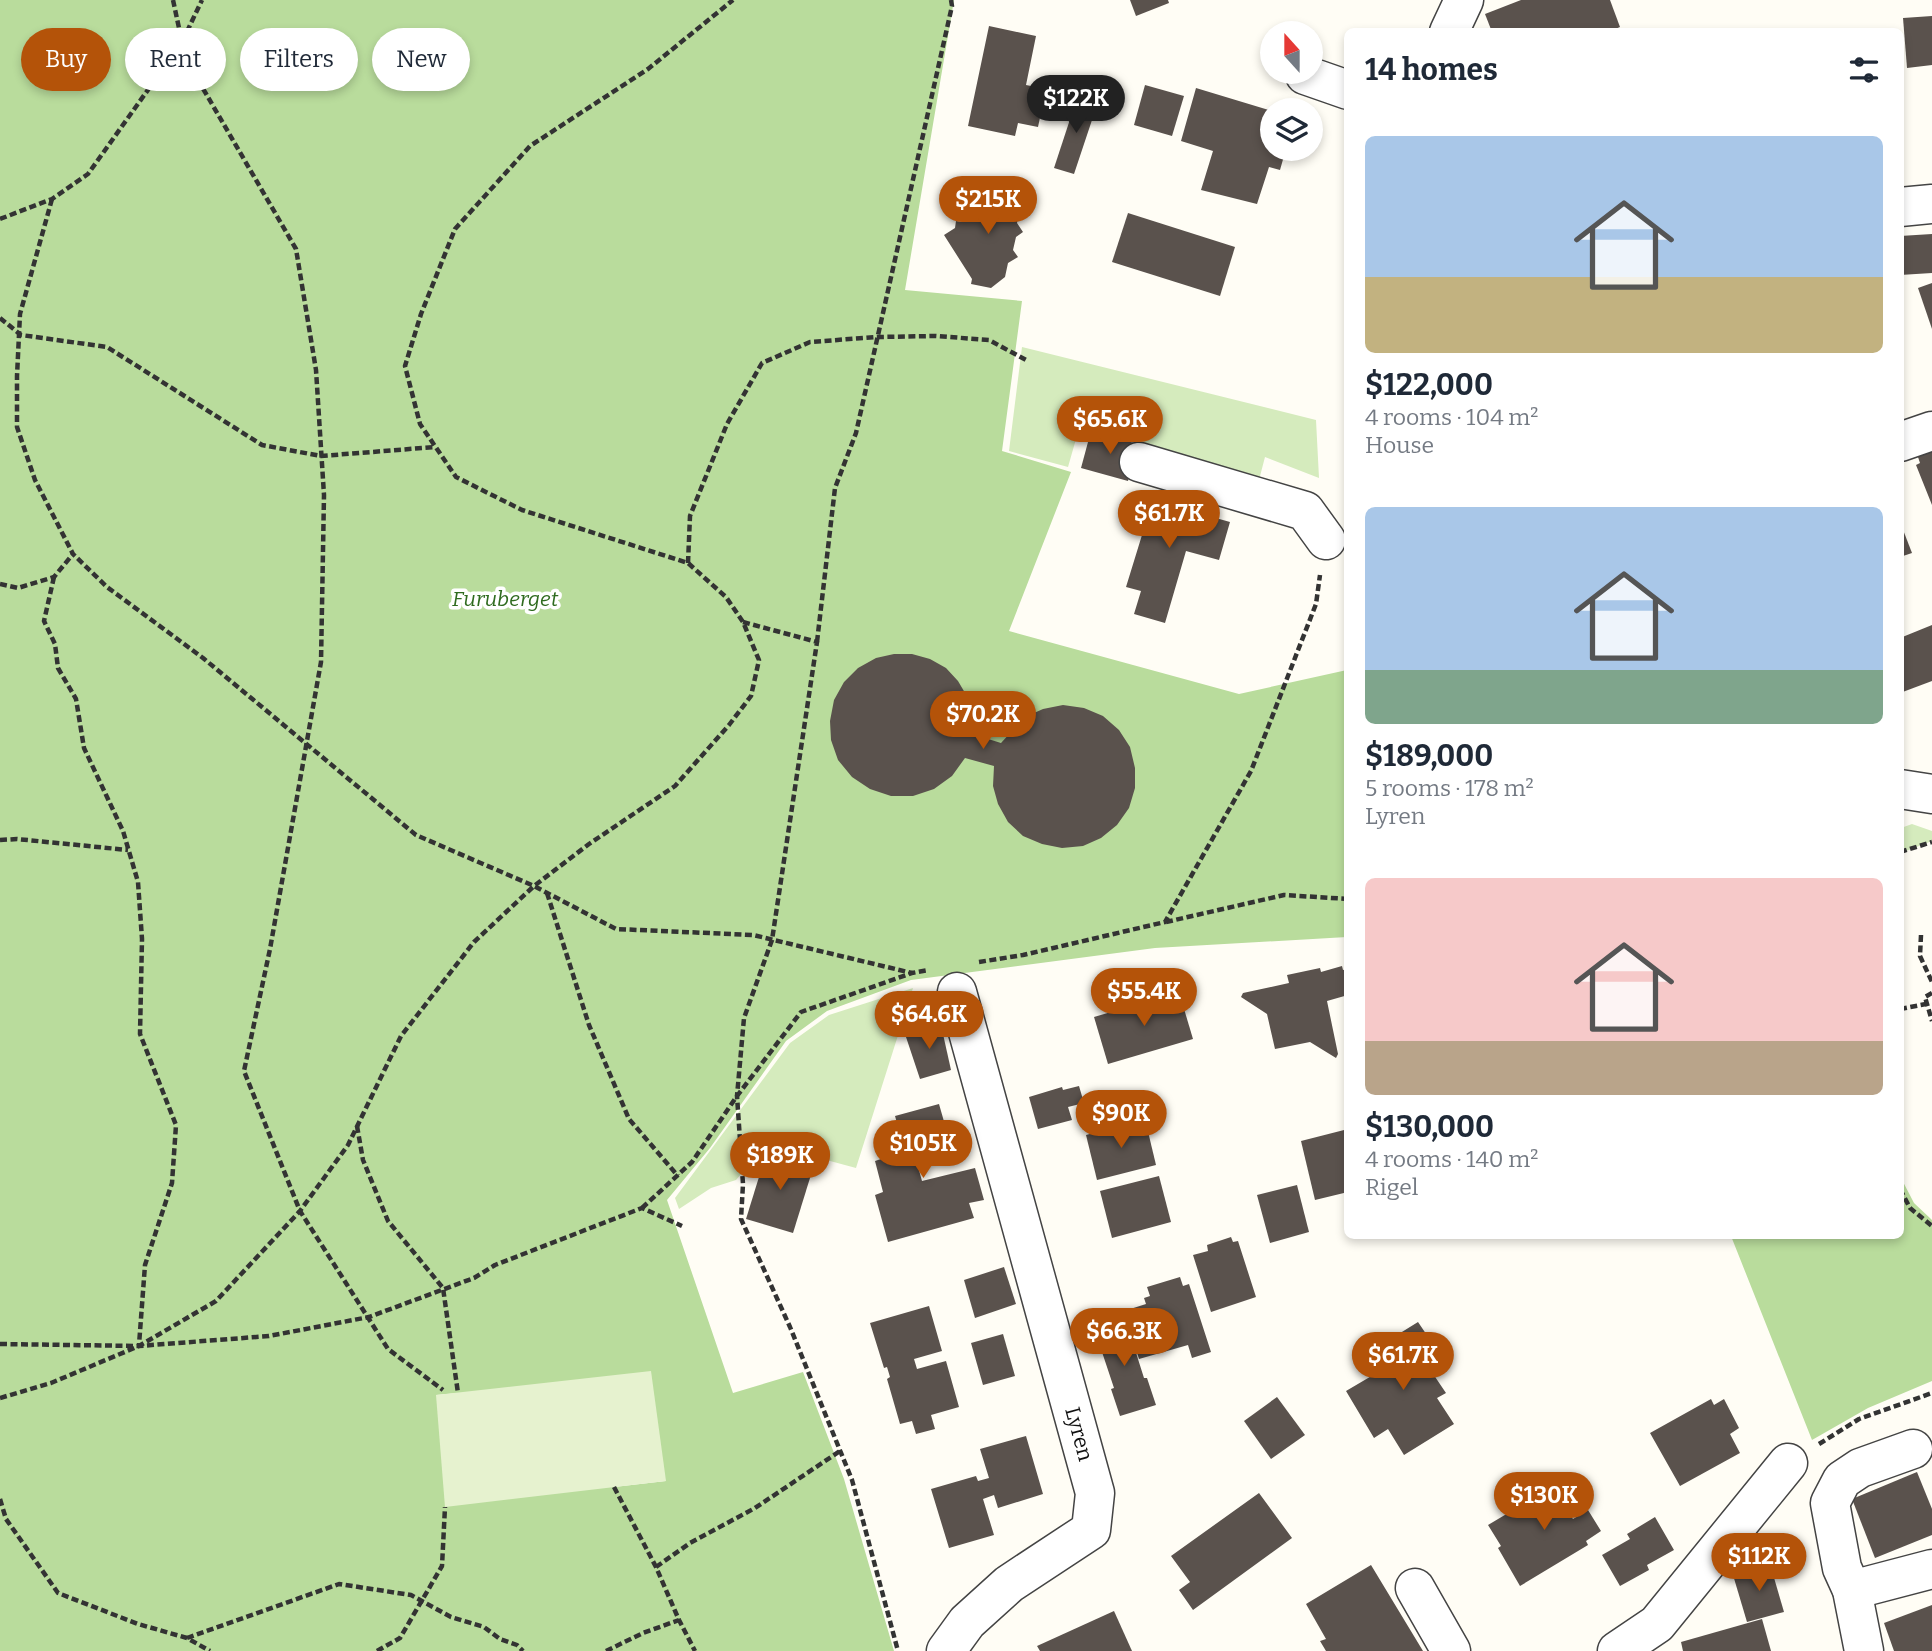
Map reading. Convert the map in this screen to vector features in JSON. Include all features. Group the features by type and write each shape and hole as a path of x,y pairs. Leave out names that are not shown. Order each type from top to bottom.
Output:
{"street":[{"path":"1451,28 1464,0"},
{"path":"1323,81 1344,89"},
{"path":"1904,207 1932,204"},
{"path":"1904,441 1932,431"},
{"path":"1139,462 1305,511 1326,540"},
{"path":"1904,790 1932,794"},
{"name":"Lyren","path":"946,1651 967,1622 1009,1584 1091,1530 1095,1493 955,975"},
{"path":"1864,1651 1852,1590 1842,1568 1830,1503 1842,1480 1860,1468 1913,1450"},
{"path":"1617,1651 1657,1623 1788,1463"},
{"path":"1852,1590 1932,1569"},
{"path":"1415,1588 1451,1651"}],"path":[{"path":"173,0 179,28"},
{"path":"189,28 202,0"},
{"path":"0,1398 51,1383 139,1346 216,1301 300,1210 348,1145 401,1036 474,942 534,886 589,844 675,786 751,696 759,660 743,622 726,597 688,563 522,510 456,477 420,424 405,366 421,314 456,229 530,146 648,69 733,0"},
{"path":"898,1651 852,1480 790,1327 741,1219 743,1184 737,1096 744,1018 772,940 810,702 835,488 856,433 952,6 951,0"},
{"path":"0,219 52,199 88,174 147,91"},
{"path":"204,91 296,249 316,370 324,495 321,662 270,949 244,1071 300,1210 388,1349 443,1390"},
{"path":"52,199 20,314 17,427 35,480 73,554 107,587 203,658 416,835 534,886 616,929 753,936 912,973 955,975 1023,955 1284,895 1344,899"},
{"path":"0,318 21,335 107,347 262,445 321,456 435,447"},
{"path":"688,563 690,516 727,424 762,363 810,342 936,336 989,340 1026,360"},
{"path":"1165,922 1251,771 1316,604 1326,540"},
{"path":"73,554 54,577 44,621 55,644 58,668 76,699 83,748 123,831 138,882 142,939 140,1034 176,1125 172,1183 145,1265 139,1346"},
{"path":"0,584 18,588 54,577"},
{"path":"743,622 817,642"},
{"path":"0,840 17,839 129,850"},
{"path":"1904,851 1932,842"},
{"path":"547,893 589,1025 629,1119 678,1176"},
{"path":"1921,935 1920,956 1932,982"},
{"path":"0,1344 139,1346 269,1336 369,1317 474,1278 495,1265 642,1208 692,1162 737,1096 801,1012 912,973"},
{"path":"1932,993 1925,997 1932,1021"},
{"path":"1904,1009 1926,1004"},
{"path":"357,1126 363,1160 388,1221 443,1288 458,1393"},
{"path":"1904,1197 1910,1208 1932,1226"},
{"path":"642,1208 682,1226"},
{"path":"1788,1463 1859,1419 1932,1392"},
{"path":"656,1567 690,1543 755,1508 840,1451"},
{"path":"614,1487 656,1567 695,1651"},
{"path":"0,1499 6,1519 58,1593 138,1624 187,1638 210,1651"},
{"path":"377,1651 400,1638 442,1566 445,1507"},
{"path":"187,1638 339,1584 411,1595 451,1617 484,1627 523,1651"},
{"path":"606,1651 643,1633 679,1620"}],"green space":[{"name":"Furuberget","path":"0,0 954,0 905,290 1022,301 1002,451 1071,472 1009,631 1239,694 1344,671 1344,937 1155,948 911,980 827,1011 786,1041 710,1148 667,1200 733,1393 803,1372 844,1479 894,1651 0,1651","holes":["458,1393 666,1481 614,1487 436,1395"]},
{"path":"1022,347 1316,420 1319,478 1265,457 1259,480 1080,425 1068,467 1009,451"},
{"path":"1912,824 1932,831 1932,841 1904,852 1904,827"},
{"path":"913,988 856,1168 767,1144 736,1180 711,1188 679,1209 675,1198 790,1043 829,1015"},
{"path":"1904,1184 1914,1203 1932,1220 1932,1381 1868,1408 1812,1440 1732,1239 1904,1239"},
{"path":"651,1371 666,1481 445,1507 436,1395"}],"building":[{"path":"1130,0 1168,0 1169,3 1136,16"},
{"path":"1521,0 1610,0 1620,27 1490,28 1485,14"},
{"path":"1932,16 1932,65 1907,68 1903,18"},
{"path":"989,26 1036,36 1026,85 1046,89 1038,127 1018,123 1015,136 968,126"},
{"path":"1145,85 1184,96 1172,136 1134,125"},
{"path":"1196,88 1260,107 1260,161 1283,161 1280,170 1269,167 1257,204 1201,190 1213,151 1181,141"},
{"path":"1078,95 1098,102 1074,174 1054,168"},
{"path":"991,188 1023,195 1017,223 1023,232 1016,237 1013,250 1018,257 1008,263 1005,277 991,288 971,284 972,279 944,235 955,228 956,221 962,222 966,197 988,201"},
{"path":"1128,213 1235,247 1220,296 1112,262"},
{"path":"1932,234 1932,273 1904,275 1904,236"},
{"path":"1932,283 1932,329 1918,288"},
{"path":"1091,431 1138,444 1128,481 1081,468"},
{"path":"1932,444 1932,505 1916,465 1920,463 1916,451"},
{"path":"1144,493 1199,509 1198,513 1230,522 1219,560 1186,551 1165,623 1134,614 1141,591 1126,587 1142,535 1132,532"},
{"path":"1904,532 1912,553 1904,556"},
{"path":"1932,625 1932,681 1904,692 1904,636"},
{"path":"912,654 930,659 946,668 968,698 972,734 1001,743 1025,717 1043,709 1063,705 1084,708 1103,716 1119,730 1130,747 1135,768 1135,788 1129,808 1117,825 1101,838 1083,846 1062,848 1023,836 1008,822 998,804 993,786 994,766 965,758 952,776 934,789 913,796 891,796 870,789 852,777 838,760 831,740 830,721 834,700 844,682 858,668 876,658"},
{"path":"1342,966 1344,970 1344,996 1327,1001 1338,1054 1336,1058 1310,1042 1275,1049 1267,1014 1241,997 1243,993 1289,983 1287,975 1320,968 1321,972"},
{"path":"1179,992 1193,1039 1108,1064 1094,1017"},
{"path":"941,1025 951,1070 920,1079 905,1034"},
{"path":"1079,1086 1084,1103 1068,1107 1072,1120 1038,1129 1029,1097 1062,1087 1063,1090"},
{"path":"939,1104 953,1153 917,1163 922,1181 975,1168 984,1200 969,1203 974,1218 888,1242 875,1195 883,1192 875,1161 905,1151 895,1116"},
{"path":"1145,1119 1156,1165 1097,1180 1086,1135"},
{"path":"1344,1130 1344,1193 1315,1200 1301,1141"},
{"path":"767,1151 814,1165 793,1233 746,1219"},
{"path":"1159,1176 1171,1222 1112,1238 1100,1191"},
{"path":"1297,1185 1309,1232 1270,1243 1257,1195"},
{"path":"1231,1237 1233,1242 1238,1241 1256,1297 1211,1312 1193,1255 1208,1251 1207,1245"},
{"path":"1004,1267 1016,1304 975,1318 964,1280"},
{"path":"1180,1277 1183,1286 1189,1284 1211,1352 1192,1358 1188,1345 1139,1359 1124,1311 1146,1304 1144,1298 1150,1296 1147,1287"},
{"path":"929,1306 942,1351 914,1359 917,1369 946,1361 959,1407 931,1415 935,1429 916,1434 912,1421 900,1424 887,1379 890,1377 887,1367 884,1368 870,1323"},
{"path":"1125,1318 1144,1378 1147,1378 1156,1405 1120,1416 1111,1389 1114,1388 1094,1328"},
{"path":"1418,1322 1439,1353 1425,1362 1446,1393 1437,1398 1454,1424 1404,1455 1388,1429 1374,1438 1346,1391 1380,1371 1368,1353"},
{"path":"1003,1334 1015,1376 983,1385 971,1343"},
{"path":"1277,1397 1305,1435 1271,1459 1244,1421"},
{"path":"1711,1399 1714,1405 1724,1399 1739,1428 1730,1434 1740,1453 1680,1486 1650,1433"},
{"path":"1026,1436 1043,1494 998,1508 994,1495 983,1499 994,1535 949,1548 931,1489 976,1476 978,1481 989,1478 980,1449"},
{"path":"1917,1472 1932,1509 1932,1535 1875,1558 1852,1499"},
{"path":"1572,1479 1586,1501 1568,1512 1573,1519 1588,1510 1601,1531 1586,1541 1588,1545 1520,1586 1488,1525"},
{"path":"1259,1493 1292,1538 1193,1610 1179,1590 1190,1582 1171,1556"},
{"path":"1655,1517 1674,1550 1647,1565 1649,1570 1620,1586 1602,1555 1630,1539 1627,1534"},
{"path":"1770,1564 1784,1612 1747,1622 1733,1575"},
{"path":"1371,1565 1423,1651 1326,1651 1320,1641 1326,1639 1306,1604"},
{"path":"1932,1605 1932,1651 1894,1651 1884,1623"},
{"path":"1114,1611 1132,1651 1040,1651 1037,1646"},
{"path":"1762,1619 1771,1651 1683,1651 1681,1642"}]}
